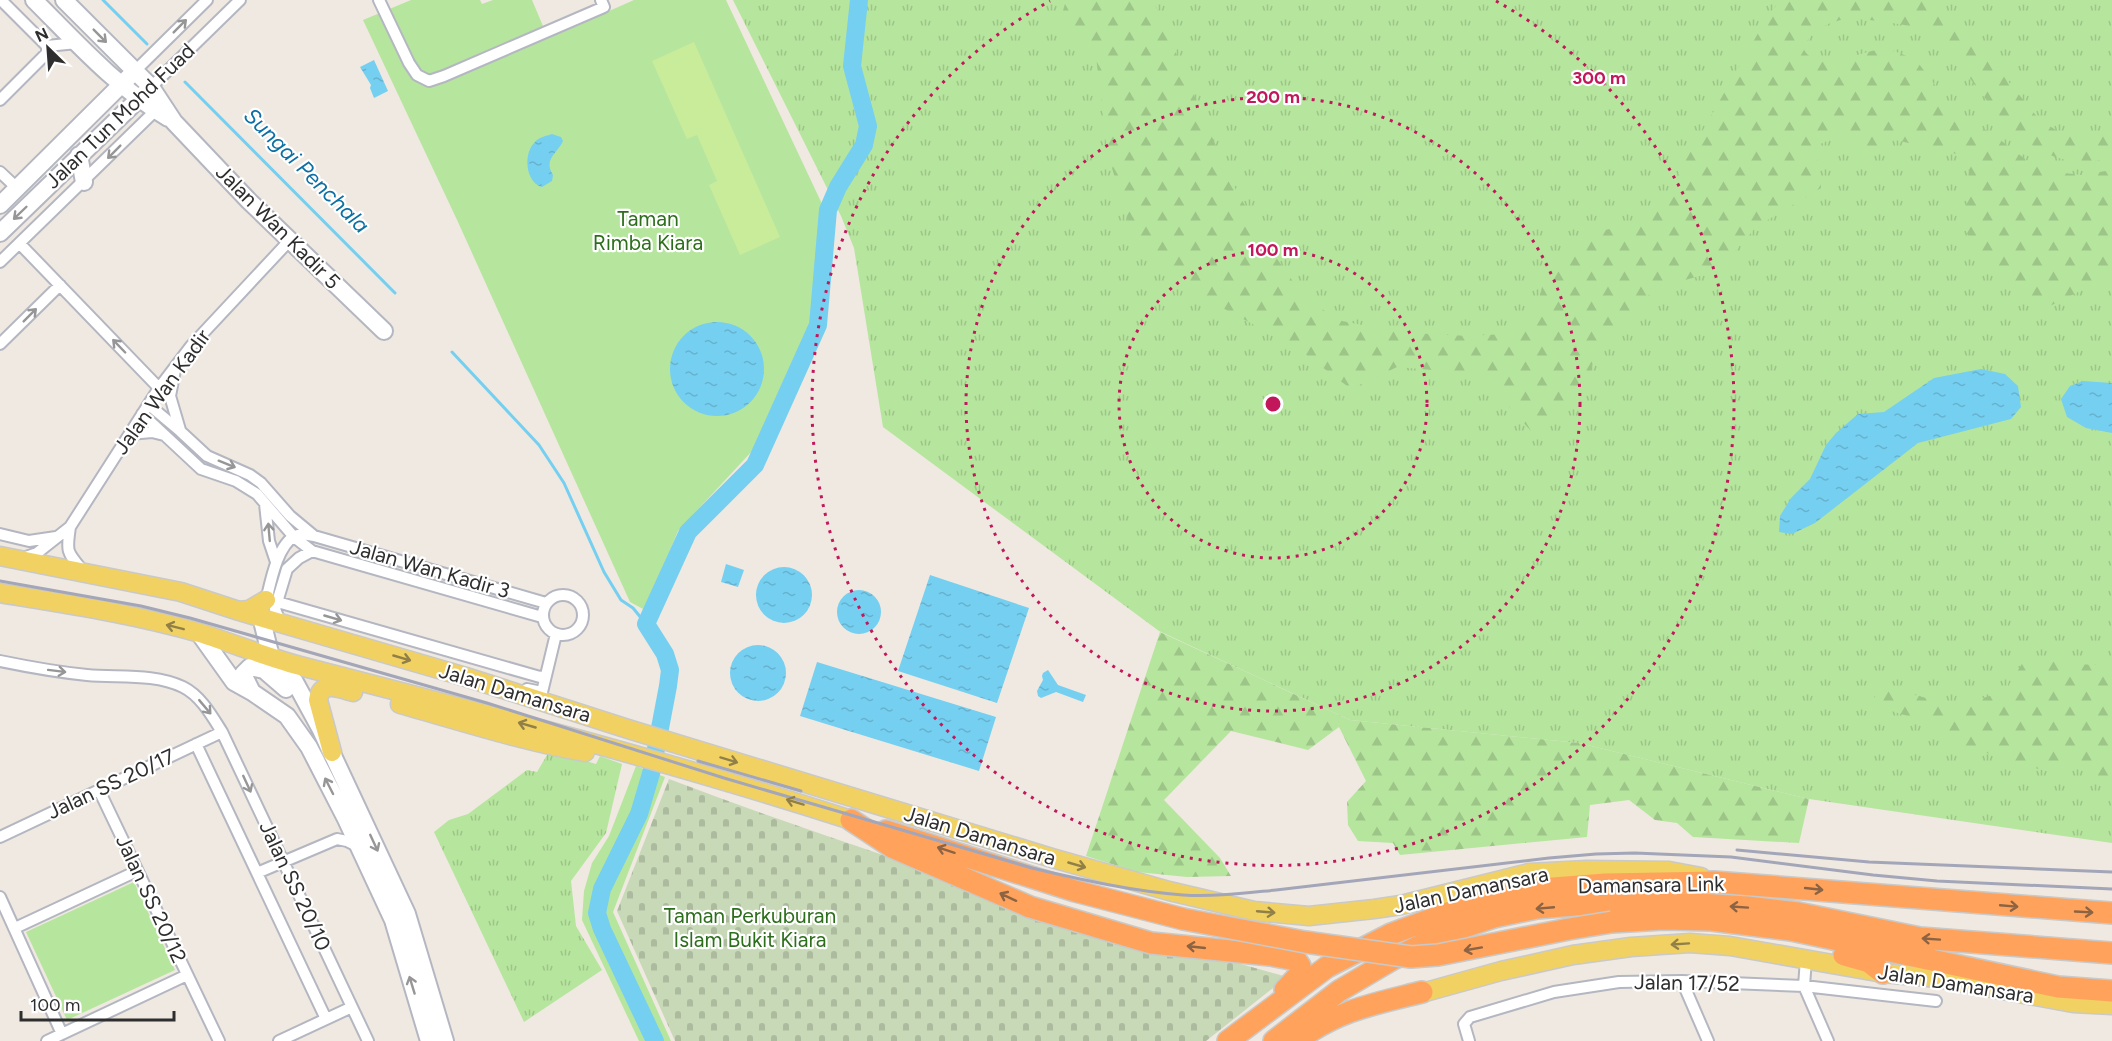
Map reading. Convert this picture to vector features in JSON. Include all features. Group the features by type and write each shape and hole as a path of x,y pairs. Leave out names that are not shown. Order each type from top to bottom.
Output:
{"highway":[{"path":"851,820 1075,891 1183,919 1305,942 1411,957 1438,955 1612,922 1664,919 1711,920 1791,930 2058,987 2112,992"},
{"path":"851,820 892,847 1030,907 1151,943 1270,955 1296,960 1301,973 1269,1009"},
{"name":"Damansara Link","path":"1228,1041 1327,967 1391,934 1496,898 1540,889 1605,884 1714,882 2112,913"},
{"name":"Damansara Link","path":"1274,1041 1339,991 1392,958 1455,930 1494,917 1537,908 1601,903 1747,907 1798,913 1920,938 2112,953"},
{"path":"1251,1041 1329,981 1453,911"},
{"path":"1737,923 1750,934 1857,958 1869,962 1883,973"},
{"path":"1296,1041 1316,1026 1345,1012 1422,992"}],"main road":[{"name":"Jalan Wan Kadir 5","path":"34,0 138,100 174,122"},
{"name":"Jalan Wan Kadir 5","path":"64,0 151,87 174,122 249,201 384,331"},
{"path":"97,62 106,82 107,92 103,103"},
{"name":"Jalan Tun Mohd Fuad","path":"0,205 135,71"},
{"name":"Jalan Tun Mohd Fuad","path":"0,233 151,87"},
{"path":"18,189 26,190 35,187 75,159 84,182"},
{"name":"Jalan Damansara","path":"0,556 181,592 239,611 268,606 291,627 496,687 1062,861 1169,891 1254,911 1309,916 1374,909 1401,905 1529,873 1587,870 1669,871 1698,875 1714,882"},
{"name":"Jalan Damansara","path":"0,593 129,615 269,650 299,666 477,711 664,763 851,820"},
{"path":"268,606 269,650 409,686 477,711"},
{"path":"199,633 234,682 287,716 299,731 346,819 393,920 429,1041"},
{"name":"Jalan Damansara","path":"269,650 295,681 321,730 406,914 445,1041"},
{"path":"299,666 343,689"},
{"path":"252,692 243,674 250,667 256,667 273,676 285,687 321,730"},
{"path":"332,752 318,700 319,693 330,686 550,746 586,752 604,747"},
{"name":"Jalan Damansara","path":"1313,1041 1345,1021 1422,992 1501,971 1573,955 1631,947 1690,943 1730,946 1883,973 1938,978 2073,1003 2112,1005"}],"street":[{"path":"0,100 47,53 47,46 1,0"},
{"name":"Jalan Tun Mohd Fuad","path":"135,71 207,0"},
{"name":"Jalan Tun Mohd Fuad","path":"151,87 240,0"},
{"path":"380,0 409,63 417,75 429,81 604,7 601,0"},
{"path":"47,46 77,43"},
{"name":"Jalan Tun Mohd Fuad","path":"0,262 155,111"},
{"path":"1,175 18,189"},
{"name":"Jalan Wan Kadir","path":"20,560 37,554 70,527 175,366 202,332 290,240"},
{"path":"20,244 159,388"},
{"path":"0,344 60,285"},
{"path":"175,366 170,396 180,430"},
{"name":"Jalan Wan Kadir 3","path":"149,405 207,456 250,475 261,483 290,516 314,536"},
{"name":"Jalan Wan Kadir 3","path":"142,414 201,469 242,484 264,501 294,537 312,551 542,617"},
{"path":"130,434 152,432 165,435"},
{"path":"264,501 269,541 276,562"},
{"path":"70,527 67,547 85,572"},
{"path":"0,534 29,541 56,537"},
{"name":"Jalan Wan Kadir 3","path":"294,537 302,534 314,536 546,603"},
{"path":"268,606 276,562 294,537"},
{"path":"268,606 287,569 298,558 312,551"},
{"path":"568,595 579,602 582,607 580,626 569,634 556,634 545,626 542,617 546,603 555,596 568,595"},
{"path":"268,606 281,603 540,677 545,676"},
{"path":"496,687 542,692 556,634"},
{"name":"Jalan SS 20/10","path":"0,661 39,669 165,681 183,687 194,694 209,711 222,732 368,1041"},
{"name":"Jalan SS 20/17","path":"0,837 222,732"},
{"name":"Jalan SS 20/10","path":"196,744 326,1019"},
{"name":"Jalan SS 20/12","path":"99,790 219,1041"},
{"path":"257,873 337,839 343,831 346,819"},
{"path":"337,839 347,841 359,848"},
{"path":"15,928 138,871"},
{"path":"0,897 62,1034"},
{"path":"1806,959 1804,986 1828,1041"},
{"path":"47,1041 187,975"},
{"path":"1682,981 1708,1041"},
{"name":"Jalan 17/52","path":"1469,1041 1464,1024 1470,1017 1554,992 1619,982 1682,981 1804,986 1936,1001"},
{"path":"279,1041 352,1007"}],"green space":[{"name":"Taman Rimba Kiara","path":"411,0 480,0 482,4 493,0 532,0 548,38 634,0 726,0 823,206 814,326 753,450 678,531 645,610 630,602 458,222 363,20"},
{"path":"733,0 2112,0 2112,843 1809,799 1579,743 1350,720 1159,631 883,427 854,248 841,216"},
{"path":"1066,0 1153,0 1232,183 1270,249 1299,290 1317,306 1342,321 1387,330 1469,336 1504,334 1526,324 1534,314 1543,282 1551,267 1564,254 1601,231 1639,222 1649,217 1662,202 1765,21 1780,0 1925,0 1956,23 1980,47 2038,118 2060,133 2082,139 2096,138 2112,132 2112,158 2076,162 2053,156 2037,148 2008,125 1943,42 1936,36 1917,28 1886,22 1848,19 1817,30 1807,42 1804,50 1811,58 1820,62 1839,60 1879,50 1901,53 1919,64 1964,124 1970,128 1987,130 2033,165 2056,172 2081,175 2112,170 2112,275 2046,308 1984,269 1965,229 1970,157 1891,139 1861,158 1842,134 1816,146 1821,188 1756,227 1718,271 1663,286 1637,303 1627,329 1595,350 1588,388 1531,431 1479,374 1397,367 1351,389 1297,348 1180,285 1130,229 1107,151 1096,56 1059,25"},
{"path":"694,42 780,237 740,255 709,185 717,181 697,135 687,139 652,61"},
{"path":"1160,632 1350,720 1579,743 1809,799 1799,843 1693,837 1677,823 1655,820 1629,800 1590,805 1587,837 1400,855 1393,843 1358,841 1348,825 1347,802 1366,781 1339,727 1308,750 1231,731 1164,800 1220,858 1231,876 1187,877 1137,872 1086,856"},
{"path":"2025,659 2092,665 2112,662 2112,784 2070,759 2045,771 1958,744 1933,724 1872,705 1879,686 1958,706 2005,691"},
{"path":"550,750 596,764 600,756 622,764 606,833 571,881 576,926 602,970 524,1022 434,832 449,820 468,814 527,770 537,772"},
{"path":"636,766 665,777 613,912 671,1041 639,1041 582,920 584,891 592,863 609,836"},
{"name":"Taman Perkuburan Islam Bukit Kiara","path":"669,779 822,834 976,885 1287,977 1206,1041 675,1041 617,911"},
{"path":"134,882 175,970 67,1020 26,932"}],"water":[{"path":"374,60 388,91 374,98 371,85 360,67"},
{"path":"552,134 561,137 563,141 550,161 552,181 542,187 532,179 527,160 531,147 537,140"},
{"path":"717,322 735,325 750,336 761,351 764,369 761,387 750,402 735,413 717,416 699,413 684,402 673,387 670,369 673,351 684,336 699,325"},
{"path":"1981,369 2005,374 2018,386 2021,407 2011,419 1918,443 1815,523 1792,534 1779,532 1780,516 1791,498 1810,479 1826,445 1858,414 1884,412 1934,378"},
{"path":"2083,381 2112,383 2112,433 2086,428 2067,417 2061,399 2070,386"},
{"path":"726,564 744,570 738,587 721,582"},
{"path":"784,567 795,569 804,575 810,584 812,595 810,606 804,615 795,621 784,623 773,621 764,615 758,606 756,595 758,584 764,575 773,569"},
{"path":"930,575 1029,608 997,703 898,671"},
{"path":"859,590 874,597 881,612 874,627 859,634 844,627 837,612 844,597"},
{"path":"758,645 769,647 778,653 784,662 786,673 784,684 778,693 769,699 758,701 747,699 738,693 732,684 730,673 732,662 738,653 747,647"},
{"path":"817,662 996,717 979,771 800,716"},
{"path":"1048,670 1058,685 1086,695 1083,702 1056,692 1041,698 1038,696 1037,691 1043,680 1043,673"}],"waterway":[{"name":"Sungai Penchala","path":"103,0 147,44"},
{"path":"655,1041 602,929 597,913 602,889 639,814 652,770 668,686 670,670 665,654 646,624 688,532 755,465 818,325 828,210 838,187 864,145 868,126 852,66 859,0"},
{"name":"Sungai Penchala","path":"185,82 395,293"},
{"name":"Sungai Penchala","path":"452,352 539,445 564,483 604,572 621,600 633,608 646,624"}],"railway":[{"path":"0,581 141,606 190,618 487,703 724,778 1032,868 1145,891 1183,895 1230,894 1549,858 1635,853 1731,857 1937,881 2112,889"},
{"path":"698,761 801,791"},
{"path":"1737,850 1869,862 2112,872"}]}
